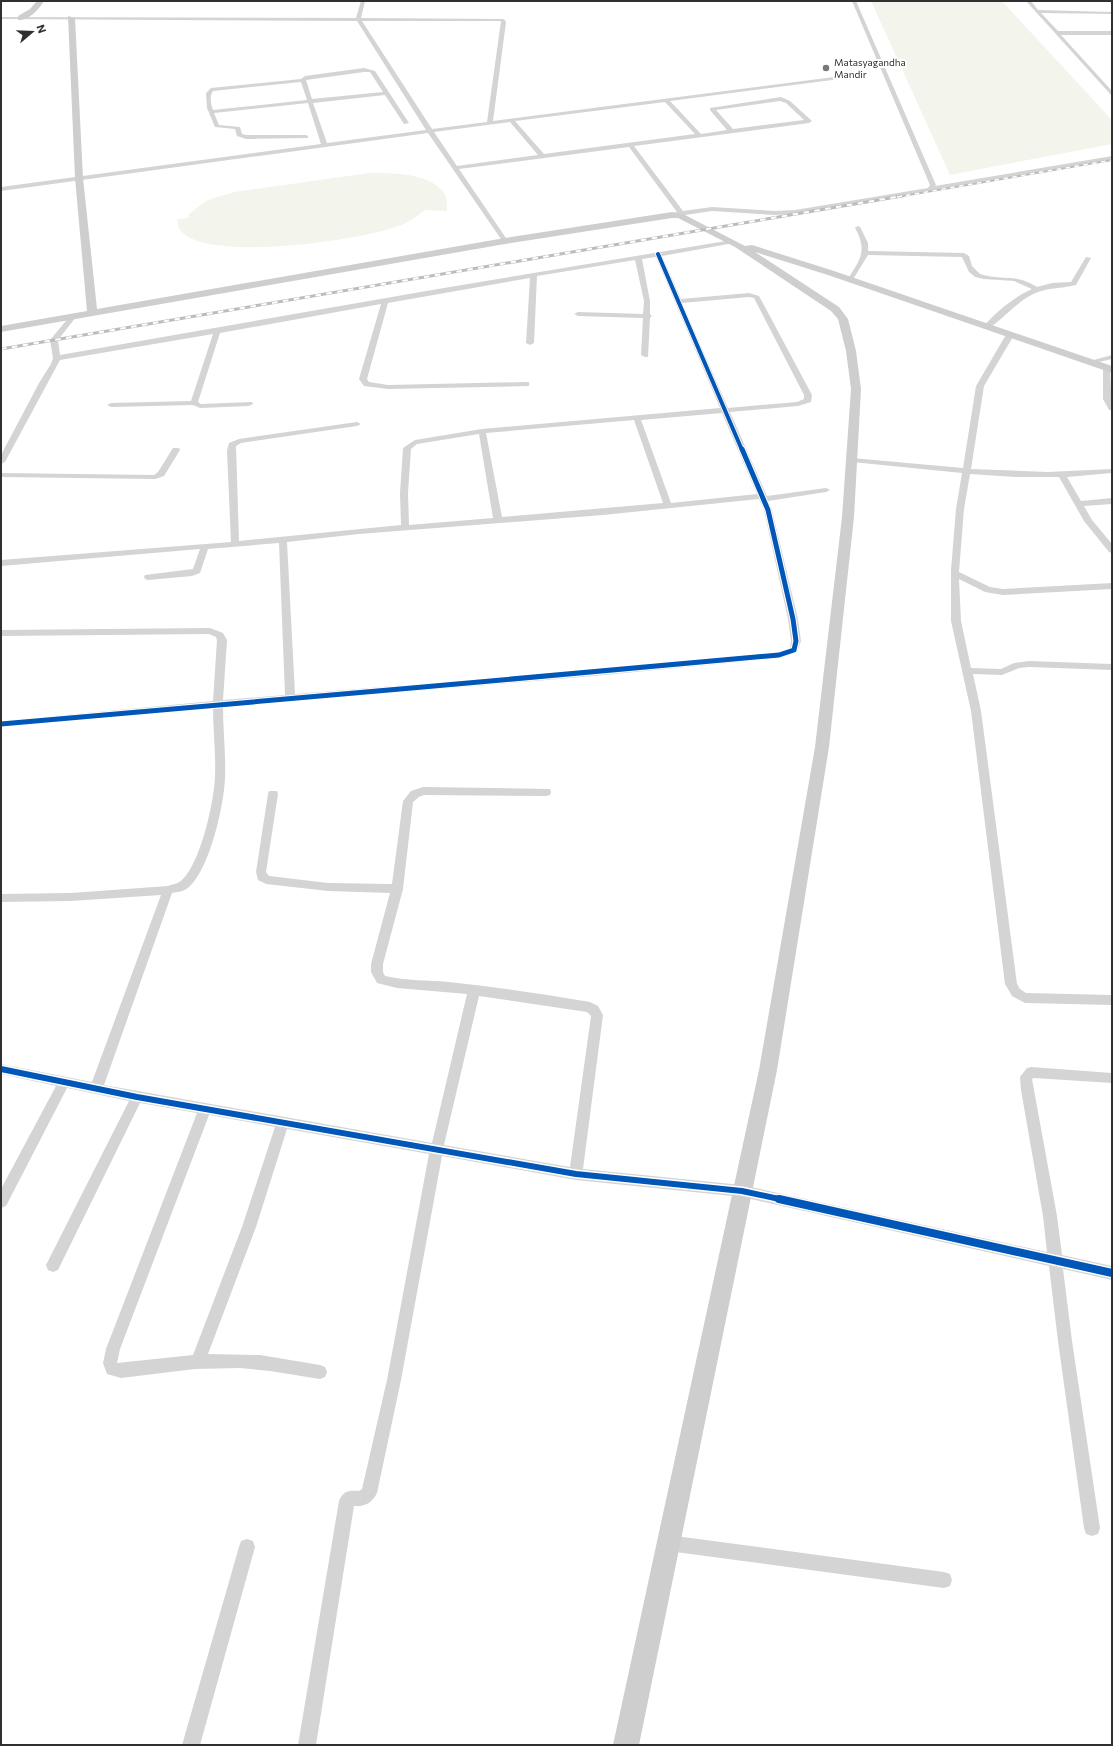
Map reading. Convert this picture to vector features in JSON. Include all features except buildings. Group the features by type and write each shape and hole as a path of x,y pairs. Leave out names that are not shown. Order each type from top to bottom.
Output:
{"main road":[{"path":"21,18 33,11 41,1"},
{"path":"71,18 79,178 92,314"},
{"path":"1,329 505,241 677,214 735,244 835,309 844,319 851,351 856,389 848,517 822,747 768,1070 626,1745"},
{"path":"735,244 758,249 1109,369"}],"street":[{"path":"363,1 358,19 454,168 505,241"},
{"path":"854,1 933,185 930,189"},
{"path":"1028,1 1112,94"},
{"path":"1036,10 1110,13 1112,18"},
{"path":"1,18 499,19 503,21 490,123"},
{"path":"1057,33 1112,33"},
{"path":"306,137 242,136 238,134 238,128 217,126 207,98 208,92 211,90 303,80 305,78 369,70 373,72 406,123"},
{"path":"1,189 840,77"},
{"path":"303,80 325,146"},
{"path":"212,112 386,93"},
{"path":"454,168 809,121 788,102 781,99 712,109 731,131"},
{"path":"666,100 699,136"},
{"path":"512,120 542,156"},
{"path":"630,144 677,214 698,210 726,208 786,213 1112,158"},
{"path":"850,280 864,259 866,253 866,242 858,228"},
{"path":"57,358 217,332 385,302 432,292 638,257 735,244"},
{"path":"866,253 965,256 967,257 968,267 976,275 1019,280 1037,290"},
{"path":"1,724 594,673 779,655 794,650 796,646 793,619 764,498 658,254"},
{"path":"638,257 645,289 648,316 645,355"},
{"path":"986,327 1011,304 1037,290 1051,285 1074,284 1088,258"},
{"path":"530,343 534,275"},
{"path":"405,528 404,493 407,448 415,442 482,431 637,419 806,402 808,398 757,298 749,295 678,301"},
{"path":"385,302 363,379 368,384 388,387 526,384"},
{"path":"578,314 648,316"},
{"path":"1,462 43,383 55,364 57,358 54,340 72,317"},
{"path":"194,403 217,332"},
{"path":"1010,335 980,386 960,509 955,573 956,622 976,712 984,782 994,836 1010,977 1013,991 1018,996 1025,998 1112,1000"},
{"path":"1090,362 1112,357"},
{"path":"1109,369 1107,399 1112,408"},
{"path":"111,405 194,403 200,406 250,404"},
{"path":"637,419 668,505"},
{"path":"234,544 232,444 239,441 358,424"},
{"path":"482,431 498,521"},
{"path":"1,443 12,443"},
{"path":"1,475 154,477 162,474 176,450"},
{"path":"852,460 1034,475 1112,471"},
{"path":"1061,474 1088,522 1112,550"},
{"path":"1,563 283,540 359,531 498,521 668,505 764,498 826,490"},
{"path":"1078,504 1112,501"},
{"path":"283,540 290,698"},
{"path":"148,577 192,573 196,571 205,546"},
{"path":"955,573 988,590 1003,592 1112,586"},
{"path":"1,633 216,632 220,635 222,640 218,705 220,769 219,788 216,808 194,873 181,887 168,890 71,897 1,898"},
{"path":"966,671 1002,672 1017,665 1029,664 1112,667"},
{"path":"546,792 423,792 414,794 408,801 397,890 377,964 377,972 381,980 527,996 590,1007 594,1010 596,1014 576,1174"},
{"path":"273,794 261,872 262,877 266,880 328,886 397,890"},
{"path":"96,1089 168,890"},
{"path":"307,1745 345,1508 347,1501 350,1498 362,1499 369,1494 394,1380 437,1148 474,990"},
{"path":"1,1069 137,1097 437,1148 576,1174 742,1191 1112,1273"},
{"path":"1092,1528 1050,1216 1027,1090 1026,1077 1031,1072 1112,1078"},
{"path":"1,1202 64,1082"},
{"path":"54,1265 137,1097"},
{"path":"205,1109 116,1342 110,1362 112,1369 121,1371 198,1362 241,1361 294,1367 320,1372"},
{"path":"198,1362 249,1227 284,1122"},
{"path":"668,1543 944,1580"},
{"path":"191,1745 247,1547"}],"shaded area":[{"path":"871,1 1002,1 1112,120 1112,144 950,175"},
{"path":"369,173 409,175 429,181 444,193 447,202 447,211 425,210 404,224 351,238 285,246 221,246 196,241 181,231 179,227 177,219 188,218 189,214 208,200 234,192"}],"railway":[{"path":"897,197 1112,160"},
{"path":"1,349 902,196"}],"cycle path":[{"path":"1,724 320,695 594,673 779,655 794,650 796,641 793,619 768,510 658,254"},
{"path":"1,1069 137,1097 576,1174 742,1191 1112,1273"}],"place":[{"name":"Matasyagandha Mandir","path":"826,68"}]}
